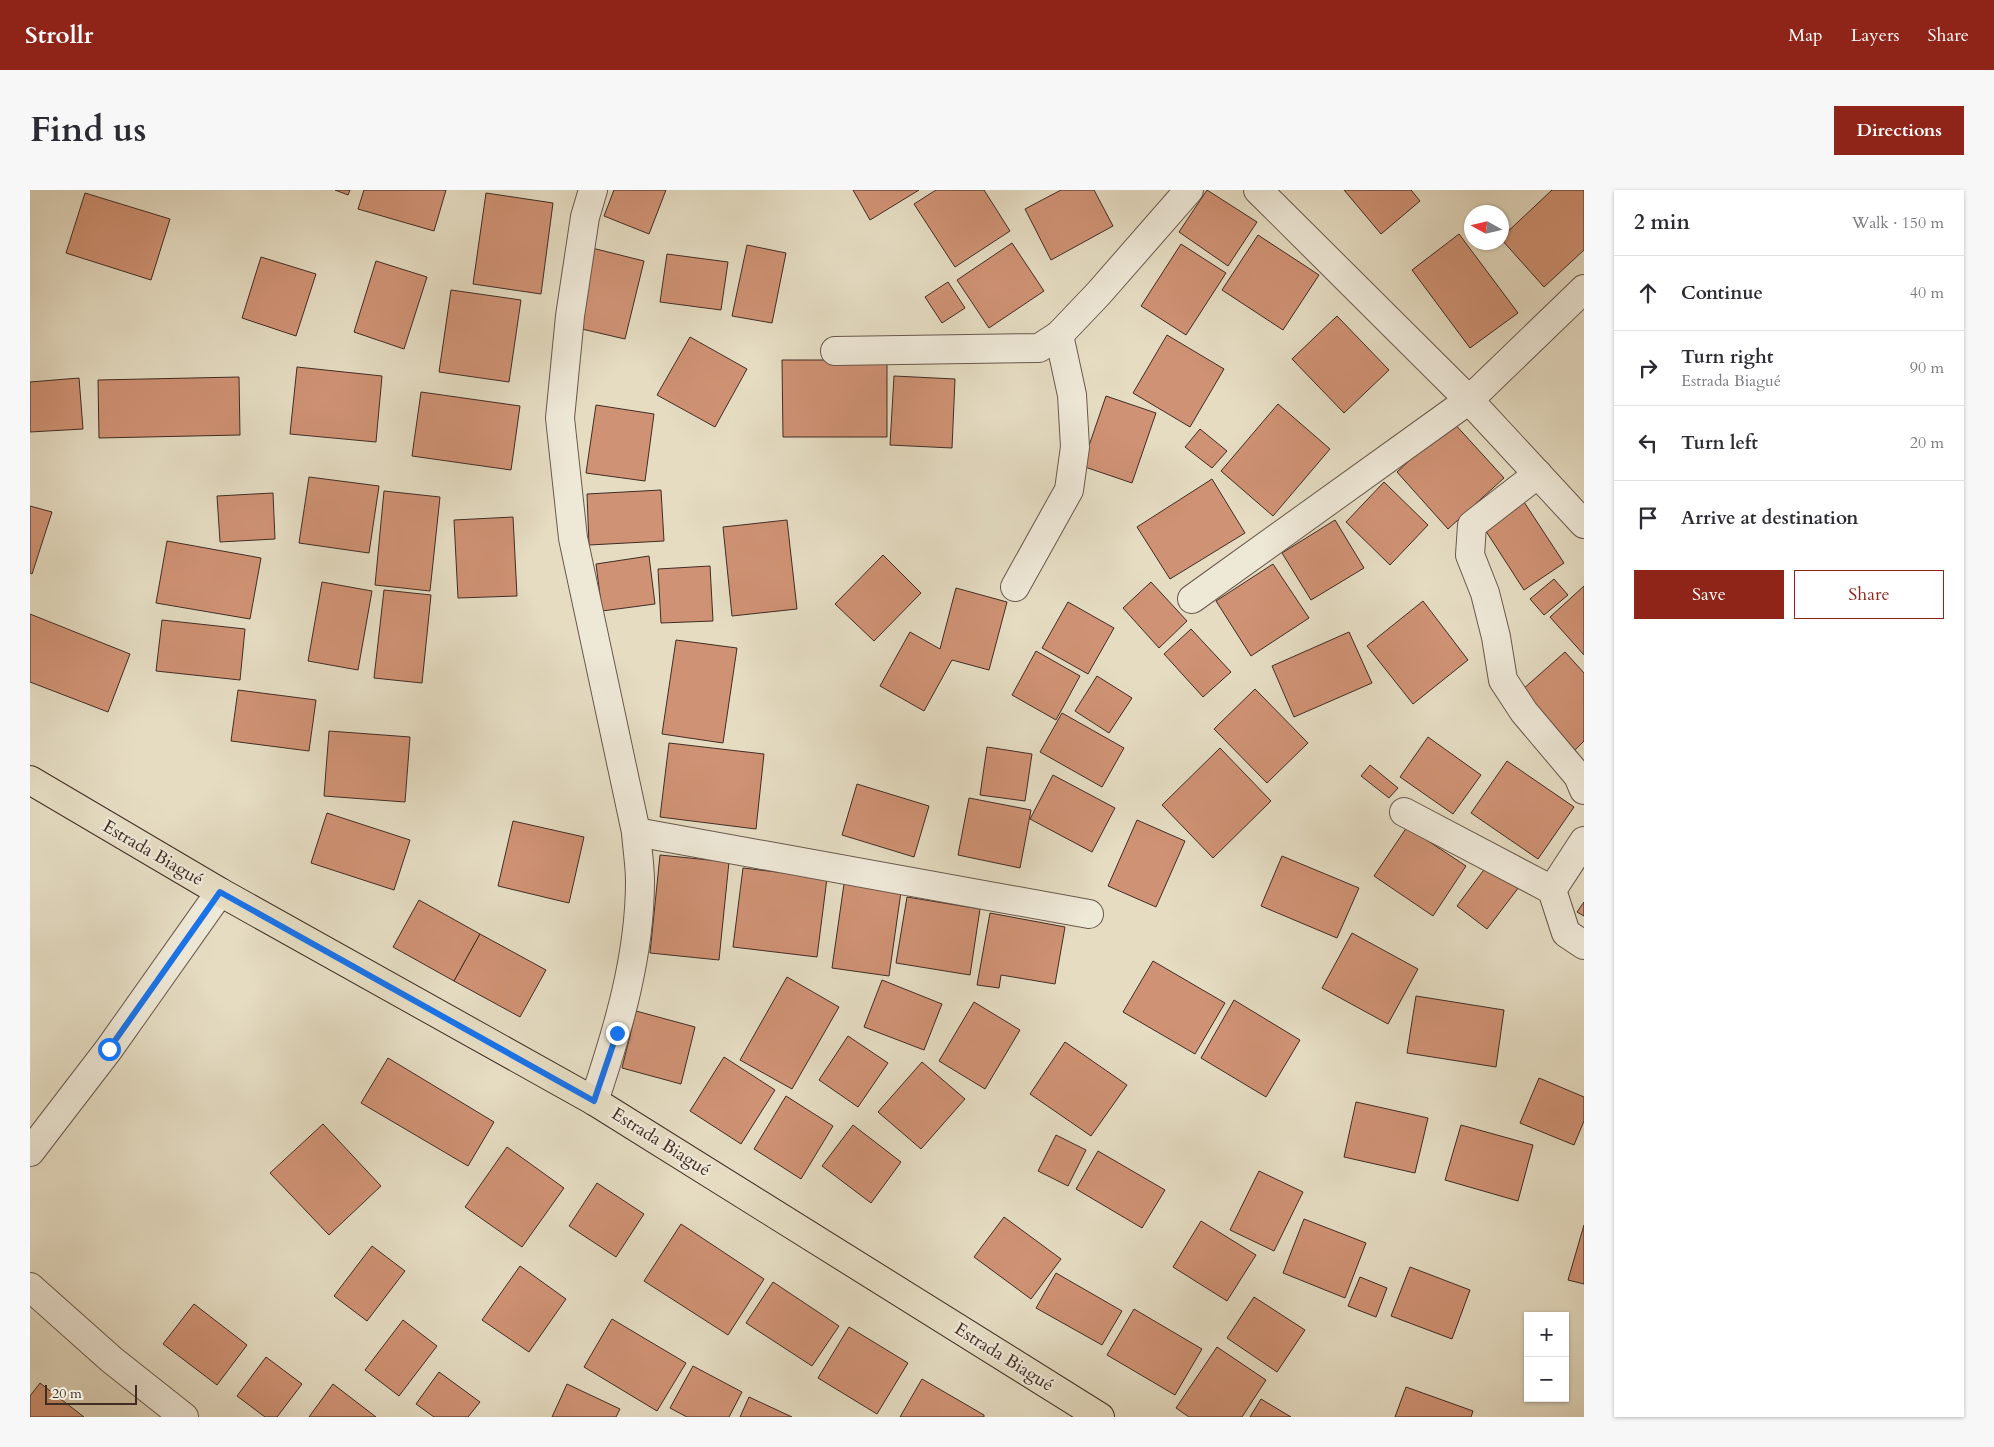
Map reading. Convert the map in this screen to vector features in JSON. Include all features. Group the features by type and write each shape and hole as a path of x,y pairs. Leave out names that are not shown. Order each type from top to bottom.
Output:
{"main road":[{"name":"Estrada Biagué","path":"30,780 220,892 594,1101 1100,1417"}],"street":[{"path":"592,190 585,217 570,316 560,418 573,538 636,832 640,880 638,919 628,985 617,1033 594,1101"},
{"path":"835,351 1039,348 1059,335 1099,293 1189,190"},
{"path":"1258,190 1469,400 1584,524"},
{"path":"1192,599 1469,400 1584,289"},
{"path":"1016,587 1069,490 1075,446 1072,395 1059,335"},
{"path":"1538,474 1472,525 1470,555 1485,593 1496,637 1503,680 1524,712 1578,776 1584,790"},
{"path":"1404,812 1552,890 1566,933 1584,945"},
{"path":"636,832 1089,914"},
{"path":"1552,890 1584,841"},
{"path":"30,1152 109,1049 220,892"},
{"path":"30,1287 112,1360 184,1417"}],"building":[{"path":"335,190 350,190 348,195"},
{"path":"364,190 446,190 434,231 358,209"},
{"path":"614,190 666,190 649,234 604,216"},
{"path":"853,190 919,190 870,220"},
{"path":"936,190 984,190 1010,231 955,267 914,204"},
{"path":"1061,190 1094,190 1113,226 1051,260 1025,209"},
{"path":"1207,190 1257,222 1228,266 1179,232"},
{"path":"1344,190 1411,190 1420,201 1381,234"},
{"path":"1552,190 1584,190 1584,250 1544,287 1509,248 1509,230"},
{"path":"85,193 170,219 151,280 66,253"},
{"path":"486,193 553,203 541,294 473,284"},
{"path":"1459,234 1464,241 1464,250 1471,250 1518,313 1470,348 1412,270"},
{"path":"1258,235 1319,275 1283,330 1222,290"},
{"path":"1012,243 1044,291 989,328 957,280"},
{"path":"1181,244 1226,273 1186,335 1141,306"},
{"path":"747,245 786,253 772,323 732,316"},
{"path":"592,248 644,261 625,339 573,327"},
{"path":"667,254 728,262 721,310 660,302"},
{"path":"261,257 316,274 296,336 242,318"},
{"path":"376,261 427,277 404,349 354,332"},
{"path":"948,282 965,308 942,323 925,297"},
{"path":"451,290 521,300 509,382 439,372"},
{"path":"1337,316 1389,370 1344,413 1292,359"},
{"path":"1167,335 1224,369 1190,427 1133,393"},
{"path":"690,337 747,369 715,427 657,395"},
{"path":"782,360 887,360 887,437 783,437"},
{"path":"297,367 382,376 376,442 290,434"},
{"path":"894,376 955,379 952,448 890,445"},
{"path":"239,377 240,435 99,438 98,380"},
{"path":"79,378 83,429 30,432 30,382"},
{"path":"421,392 520,406 511,470 412,456"},
{"path":"1106,396 1156,413 1132,483 1082,466"},
{"path":"1278,404 1330,449 1273,516 1221,471"},
{"path":"596,405 654,414 645,481 586,473"},
{"path":"1452,421 1504,478 1448,529 1397,472"},
{"path":"1200,429 1227,451 1212,468 1185,447"},
{"path":"309,477 379,486 369,553 299,543"},
{"path":"1212,479 1245,533 1170,579 1137,527"},
{"path":"1384,482 1428,525 1390,565 1346,522"},
{"path":"661,490 664,541 589,545 587,494"},
{"path":"384,491 440,497 430,591 375,585"},
{"path":"273,493 275,539 220,542 217,496"},
{"path":"1522,499 1564,563 1524,590 1482,525"},
{"path":"30,506 52,512 32,574 30,573"},
{"path":"513,517 517,596 458,598 454,520"},
{"path":"787,520 797,609 732,616 723,527"},
{"path":"1335,520 1364,568 1311,600 1282,553"},
{"path":"167,541 261,558 250,619 156,603"},
{"path":"883,555 921,593 874,641 835,604"},
{"path":"649,556 655,604 602,611 596,564"},
{"path":"1273,564 1309,618 1251,656 1216,601"},
{"path":"710,566 713,621 661,623 658,569"},
{"path":"1554,579 1568,595 1544,615 1530,599"},
{"path":"322,582 372,591 358,670 308,661"},
{"path":"1151,582 1187,621 1159,648 1123,608"},
{"path":"1584,586 1584,655 1550,617"},
{"path":"956,588 1007,602 989,670 952,660 924,711 880,686 910,632 940,649"},
{"path":"384,590 431,595 422,683 374,678"},
{"path":"1423,601 1468,660 1413,704 1367,646"},
{"path":"1068,602 1114,628 1088,674 1042,648"},
{"path":"30,614 130,654 108,712 30,682"},
{"path":"162,620 245,629 240,680 156,671"},
{"path":"1191,629 1231,672 1203,697 1164,654"},
{"path":"1349,632 1372,683 1294,717 1272,666"},
{"path":"676,640 737,648 723,743 662,734"},
{"path":"1036,651 1080,676 1056,720 1012,695"},
{"path":"1565,652 1584,673 1584,741 1575,750 1522,690"},
{"path":"1097,676 1132,698 1109,733 1075,711"},
{"path":"1255,689 1308,743 1267,783 1214,729"},
{"path":"238,690 316,700 309,751 231,741"},
{"path":"1062,713 1124,748 1102,787 1040,752"},
{"path":"329,731 410,737 405,802 324,796"},
{"path":"1428,737 1481,775 1453,814 1400,777"},
{"path":"669,743 764,754 756,829 660,817"},
{"path":"987,747 1032,754 1025,801 980,795"},
{"path":"1220,748 1271,801 1213,858 1162,805"},
{"path":"1507,761 1574,807 1538,859 1471,813"},
{"path":"1370,765 1398,788 1389,798 1361,776"},
{"path":"1053,775 1115,808 1092,852 1030,819"},
{"path":"857,784 929,806 914,857 842,835"},
{"path":"969,798 1031,810 1020,868 958,855"},
{"path":"327,813 410,840 394,890 311,863"},
{"path":"1137,820 1185,841 1156,907 1108,886"},
{"path":"513,821 584,837 569,903 498,886"},
{"path":"1407,827 1466,866 1433,916 1374,876"},
{"path":"660,855 729,862 719,960 650,953"},
{"path":"1282,856 1359,888 1337,938 1261,906"},
{"path":"1489,863 1519,887 1487,929 1457,906"},
{"path":"743,868 827,878 817,957 733,947"},
{"path":"844,884 901,892 889,976 832,968"},
{"path":"907,897 980,909 970,975 896,963"},
{"path":"419,900 480,934 454,981 393,947"},
{"path":"1584,902 1584,916 1577,912"},
{"path":"990,913 1065,927 1055,984 1001,975 999,988 977,985"},
{"path":"1352,933 1418,969 1388,1024 1322,988"},
{"path":"480,934 546,970 520,1017 454,981"},
{"path":"1153,961 1225,1003 1195,1054 1123,1012"},
{"path":"787,977 839,1007 792,1089 740,1060"},
{"path":"882,980 942,1004 924,1050 864,1027"},
{"path":"1416,996 1504,1010 1496,1067 1407,1053"},
{"path":"1234,1000 1300,1040 1266,1097 1201,1058"},
{"path":"974,1002 1020,1030 985,1089 939,1061"},
{"path":"636,1011 695,1027 681,1084 622,1068"},
{"path":"848,1036 888,1063 858,1107 819,1080"},
{"path":"1065,1042 1127,1085 1091,1136 1030,1094"},
{"path":"724,1057 775,1090 741,1144 690,1111"},
{"path":"388,1058 494,1122 468,1166 361,1103"},
{"path":"922,1062 965,1099 921,1149 878,1112"},
{"path":"1539,1078 1584,1097 1584,1121 1574,1145 1520,1123"},
{"path":"786,1096 833,1126 801,1179 754,1149"},
{"path":"1356,1102 1428,1118 1415,1173 1344,1157"},
{"path":"323,1124 381,1186 329,1235 270,1173"},
{"path":"853,1125 901,1162 871,1203 822,1166"},
{"path":"1461,1125 1533,1145 1518,1201 1445,1180"},
{"path":"1056,1135 1086,1150 1068,1186 1038,1171"},
{"path":"507,1147 564,1188 522,1247 465,1207"},
{"path":"1098,1151 1165,1190 1142,1228 1076,1189"},
{"path":"1259,1171 1303,1192 1274,1251 1230,1230"},
{"path":"597,1183 644,1214 616,1257 569,1226"},
{"path":"1004,1217 1061,1259 1031,1299 974,1257"},
{"path":"1304,1219 1366,1243 1345,1298 1283,1273"},
{"path":"1201,1221 1256,1255 1227,1301 1173,1267"},
{"path":"681,1224 764,1279 728,1335 644,1281"},
{"path":"1584,1225 1584,1284 1568,1280"},
{"path":"372,1246 405,1271 367,1321 334,1296"},
{"path":"520,1266 566,1299 529,1352 482,1320"},
{"path":"1410,1267 1470,1290 1452,1339 1391,1316"},
{"path":"1056,1273 1122,1311 1102,1345 1036,1308"},
{"path":"1360,1277 1387,1288 1376,1317 1348,1306"},
{"path":"773,1282 839,1326 812,1366 746,1323"},
{"path":"1254,1297 1305,1330 1277,1372 1227,1338"},
{"path":"194,1304 247,1345 217,1385 163,1344"},
{"path":"1134,1309 1202,1349 1175,1395 1107,1355"},
{"path":"612,1319 686,1363 657,1411 584,1367"},
{"path":"403,1320 437,1346 399,1396 365,1370"},
{"path":"849,1327 908,1363 877,1414 818,1378"},
{"path":"1217,1347 1266,1380 1242,1417 1189,1417 1176,1408"},
{"path":"266,1357 302,1384 277,1417 265,1417 237,1396"},
{"path":"693,1366 742,1392 729,1417 687,1417 670,1408"},
{"path":"439,1372 480,1402 468,1417 434,1417 416,1404"},
{"path":"922,1379 984,1415 984,1417 900,1417"},
{"path":"40,1383 84,1417 30,1417 30,1396"},
{"path":"333,1384 376,1417 309,1417"},
{"path":"567,1384 620,1409 616,1417 552,1417"},
{"path":"1406,1387 1473,1411 1471,1417 1395,1417"},
{"path":"749,1397 792,1417 740,1417"},
{"path":"1261,1399 1291,1417 1250,1417"}],"route":[{"path":"109,1049 220,892 594,1101 617,1033"}]}
